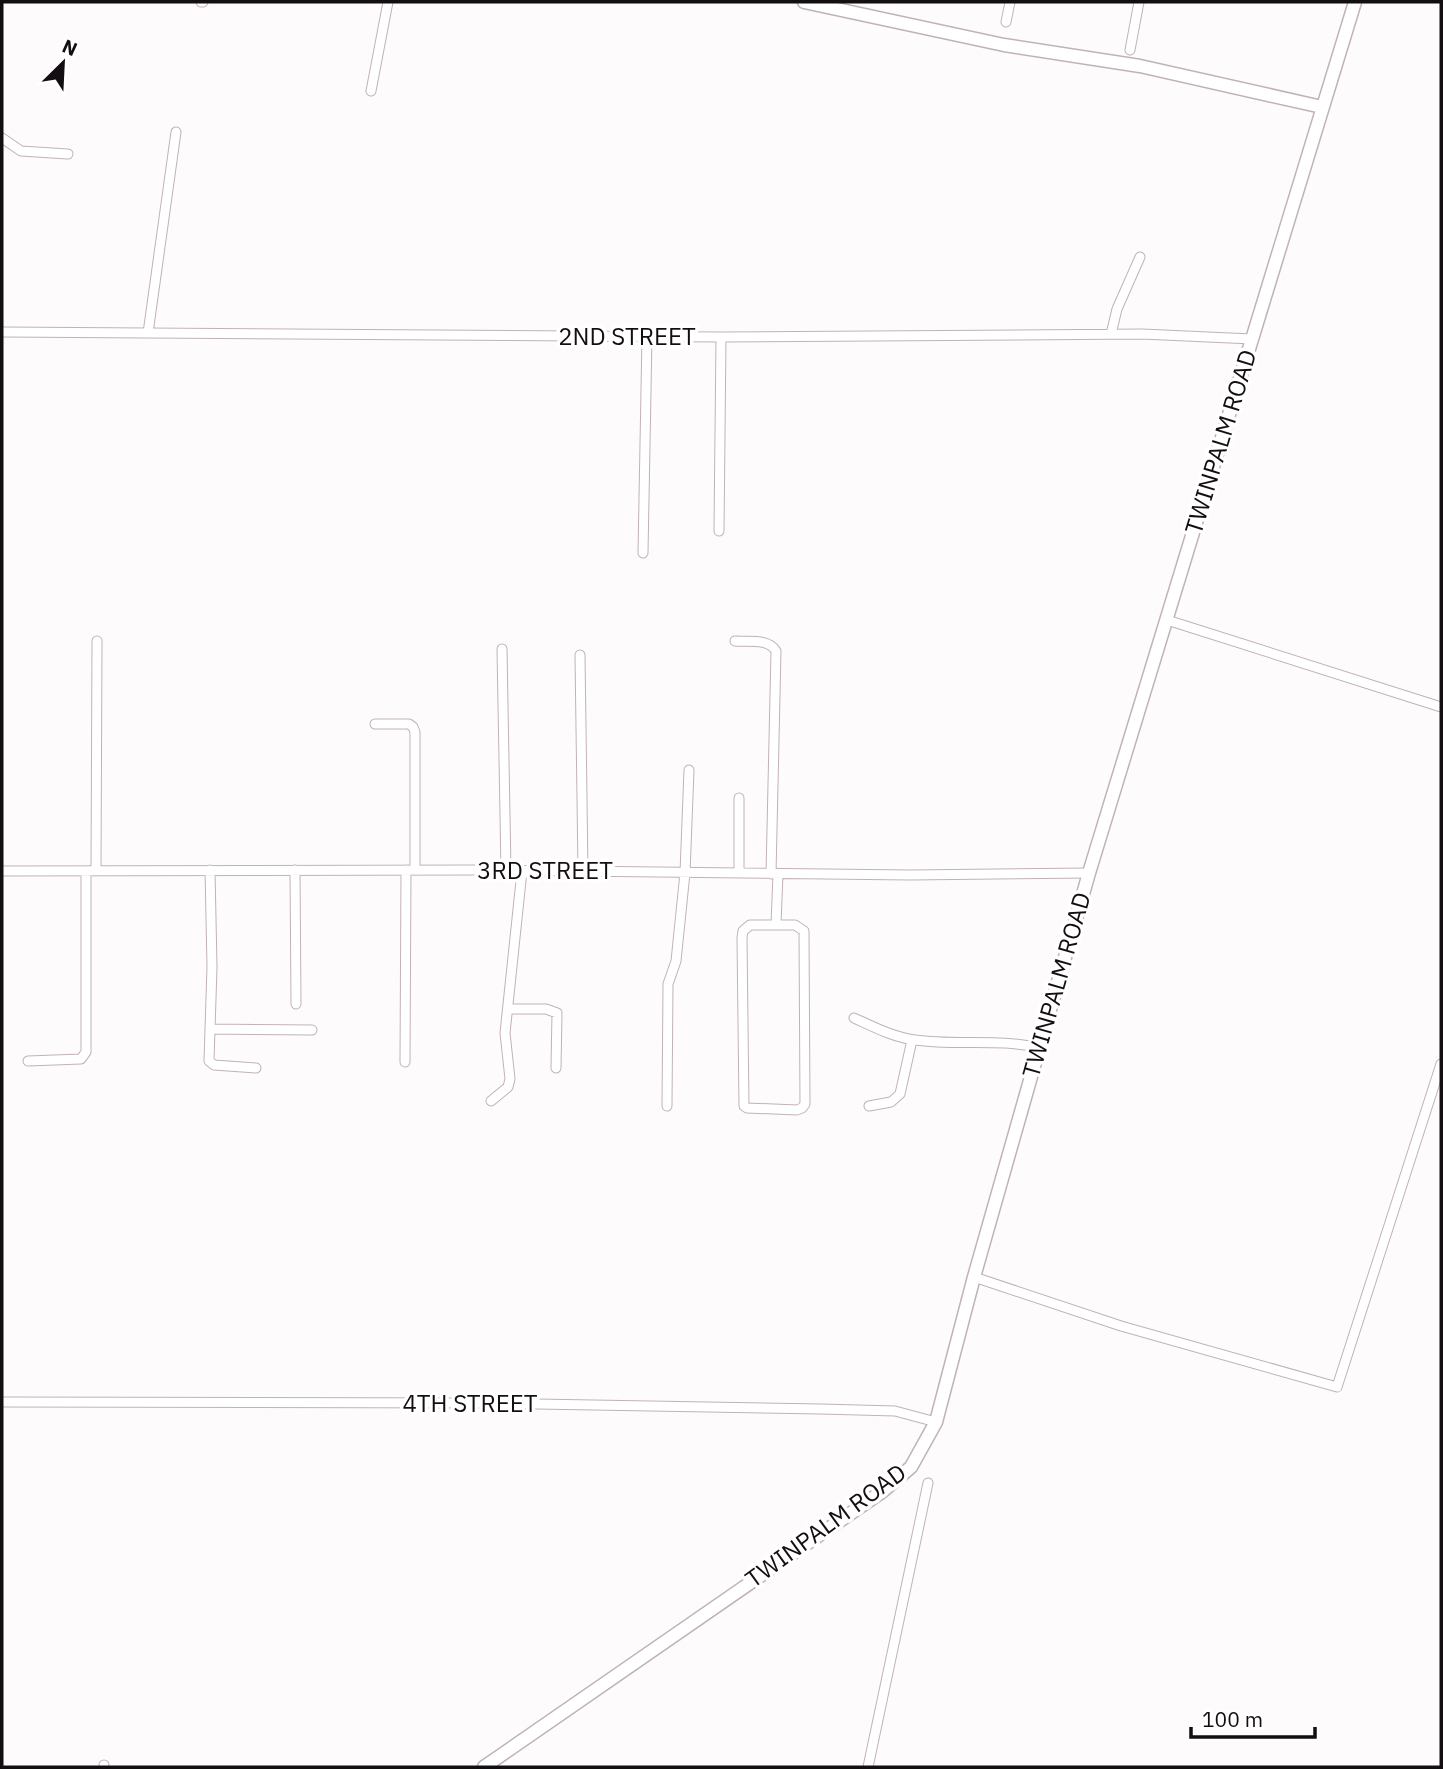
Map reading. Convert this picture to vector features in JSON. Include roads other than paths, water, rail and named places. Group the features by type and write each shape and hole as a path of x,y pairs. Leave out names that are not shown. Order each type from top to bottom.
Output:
{"main road":[{"path":"804,2 824,4 1004,45 1140,66 1322,107"},
{"name":"TWINPALM ROAD","path":"484,1767 883,1491 911,1466 936,1422 1088,873 1354,2"}],"street":[{"path":"371,91 388,2"},
{"path":"1006,22 1010,2"},
{"path":"1130,50 1139,2"},
{"path":"148,334 176,132"},
{"path":"2,138 21,151 68,154"},
{"path":"1111,334 1117,309 1140,257"},
{"name":"2ND STREET","path":"2,332 721,337 1111,334 1252,339"},
{"path":"643,553 647,336"},
{"path":"719,531 721,337"},
{"path":"1167,620 1441,707"},
{"path":"28,1061 81,1059 86,1052 97,641"},
{"path":"735,641 764,642 774,646 776,651 776,924"},
{"path":"502,649 506,870"},
{"path":"580,655 583,871"},
{"path":"375,724 409,724 415,733 405,1062"},
{"path":"667,1106 668,985 676,961 685,873 689,770"},
{"path":"739,798 739,873"},
{"path":"210,870 211,1063 257,1068"},
{"path":"295,870 296,1004"},
{"name":"3RD STREET","path":"2,871 506,870 910,876 1088,873"},
{"path":"491,1101 508,1087 510,1079 505,1033 522,871"},
{"path":"776,924 795,925 804,931 805,1104 797,1110 747,1108 743,1101 743,931 750,925 776,924"},
{"path":"508,1009 546,1009 557,1013 555,1068"},
{"path":"854,1018 891,1035 912,1040 1020,1043 1040,1048"},
{"path":"211,1028 312,1030"},
{"path":"869,1106 891,1102 901,1094 912,1040"},
{"path":"974,1278 1121,1326 1337,1387 1441,1064"},
{"name":"4TH STREET","path":"2,1402 483,1403 833,1409 895,1411 936,1422"},
{"path":"868,1767 928,1483"}]}
